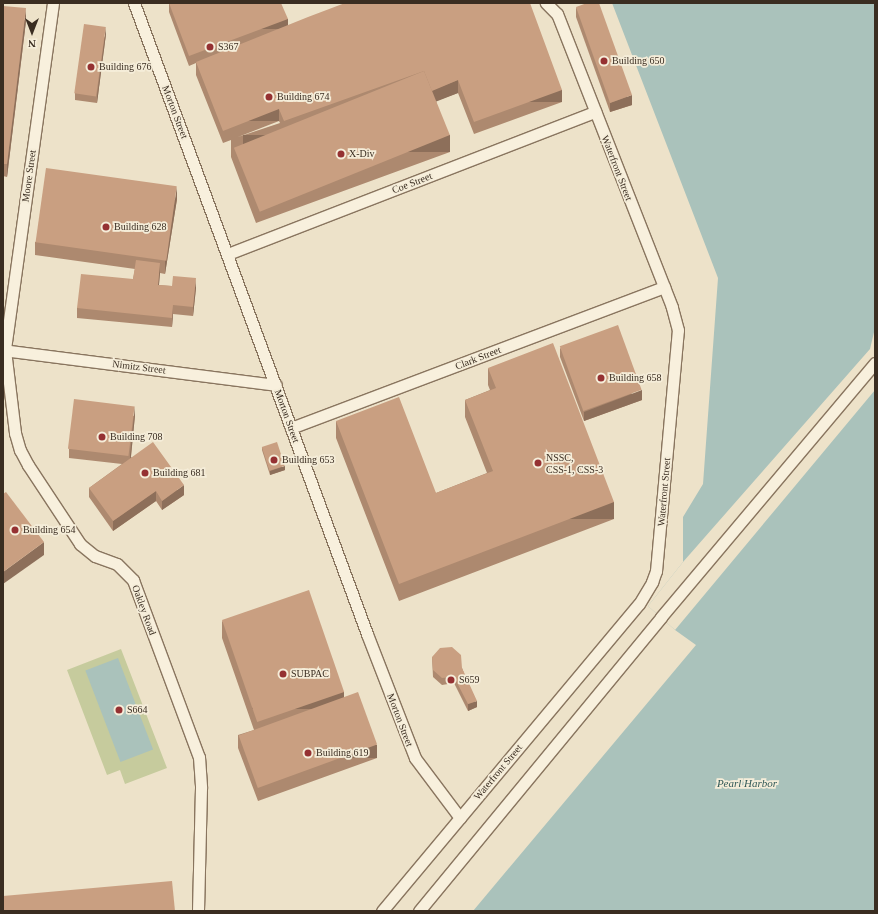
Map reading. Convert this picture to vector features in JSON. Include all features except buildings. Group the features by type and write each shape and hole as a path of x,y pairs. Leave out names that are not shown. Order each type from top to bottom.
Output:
{"lane":[{"name":"Moore Street","path":"4,350 53,3"},
{"name":"Morton Street","path":"134,3 415,758 460,818"},
{"name":"Waterfront Street","path":"382,911 639,604 652,582 658,558 678,330 672,307 557,14 546,3"},
{"name":"Coe Street","path":"228,254 596,112"},
{"name":"Clark Street","path":"292,428 664,288"},
{"name":"Nimitz Street","path":"4,350 276,385"},
{"name":"Oakley Road","path":"4,350 15,433 20,450 80,544 95,556 117,564 133,580 199,757 201,788 198,911"},
{"path":"419,911 661,616 875,363"}],"green space":[{"path":"121,649 167,768 125,784 120,770 107,775 67,670"}],"water":[{"name":"Pearl Harbor","path":"612,3 875,3 875,911 473,911 696,645 675,630 648,606 683,562 683,517 703,484 718,278"},
{"name":"S664","path":"118,658 153,749 120,762 85,671"}],"pier":[{"path":"875,328 875,390 675,630 648,606 683,562 870,349"}],"place":[{"name":"S367","path":"210,47"},
{"name":"Building 650","path":"604,61"},
{"name":"Building 676","path":"91,67"},
{"name":"Building 674","path":"269,97"},
{"name":"X-Div","path":"341,154"},
{"name":"Building 628","path":"106,227"},
{"name":"Building 658","path":"601,378"},
{"name":"Building 708","path":"102,437"},
{"name":"Building 653","path":"274,460"},
{"name":"NSSC, CSS-1, CSS-3","path":"538,463"},
{"name":"Building 681","path":"145,473"},
{"name":"Building 654","path":"15,530"},
{"name":"SUBPAC","path":"283,674"},
{"name":"S659","path":"451,680"},
{"name":"S664","path":"119,710"},
{"name":"Building 619","path":"308,753"}]}
